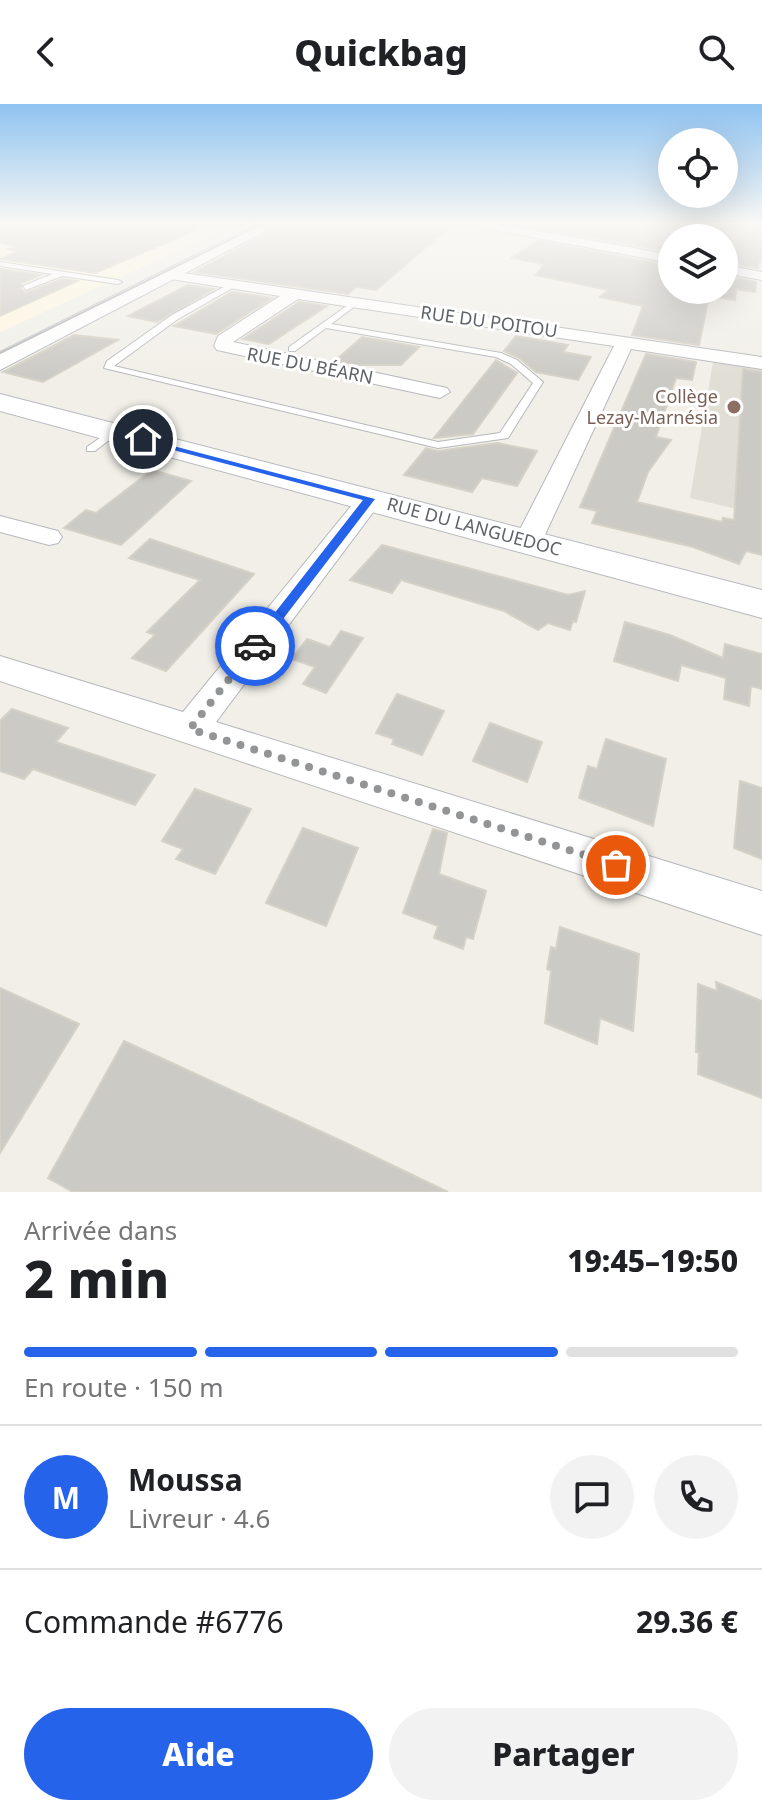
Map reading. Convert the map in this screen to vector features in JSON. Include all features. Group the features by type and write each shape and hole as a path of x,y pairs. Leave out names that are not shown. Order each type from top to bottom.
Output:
{"main road":[{"path":"0,339 133,275"},
{"path":"0,362 169,275"},
{"name":"RUE DU LANGUEDOC","path":"0,402 102,440 370,499 762,604"}],"street":[{"name":"RUE DU POITOU","path":"169,275 762,363"},
{"name":"RUE DU BÉARN","path":"296,293 224,340 223,346 440,392"},
{"path":"528,541 625,343"},
{"path":"190,729 370,499"},
{"path":"0,524 49,537"},
{"path":"0,668 762,913"}],"lane":[{"path":"26,288 57,275"},
{"path":"72,275 118,282"},
{"path":"233,284 175,317 110,363 109,368 438,445 504,436 538,382 514,362 498,355 325,325"},
{"path":"292,349 355,302"}],"shaded area":[{"path":"0,275 126,275 0,332"},
{"name":"Collège Lezay-Marnésia","path":"713,362 762,370 762,515 690,498"}],"building":[{"path":"0,275 41,275 22,283 25,293 62,279 77,281 0,316"},
{"path":"214,275 394,275 376,290 356,287 348,294"},
{"path":"536,275 658,275 658,304 707,304 699,345 632,335 643,306 600,297 608,290"},
{"path":"738,279 756,282 755,292 738,289"},
{"path":"188,285 214,289 157,322 128,316"},
{"path":"232,292 272,298 216,334 174,326"},
{"path":"299,302 327,306 269,344 243,339"},
{"path":"74,335 118,340 43,382 3,372"},
{"path":"516,336 568,345 563,352 591,357 578,380 536,372 504,351"},
{"path":"362,337 419,347 401,365 354,365 335,361"},
{"path":"646,354 696,362 692,380 676,378 656,437 671,440 648,472 637,502 722,522 723,518 734,520 743,369 762,372 762,555 746,551 739,564 693,547 592,523 597,511 580,507"},
{"path":"496,360 517,373 473,434 434,438"},
{"path":"497,443 537,451 517,486 482,478 472,492 404,475 426,448 438,451"},
{"path":"152,470 191,481 121,545 64,528 86,510 96,513"},
{"path":"150,539 254,574 166,671 132,658 155,635 147,632 200,580 129,558"},
{"path":"382,545 568,595 585,591 576,622 573,621 570,630 548,623 538,630 504,611 401,580 392,593 350,580"},
{"path":"625,622 670,635 723,658 725,644 762,654 762,689 751,686 749,706 724,699 726,678 681,665 678,681 614,661"},
{"path":"341,631 363,638 326,693 303,684 315,667 292,659 307,639 330,647"},
{"path":"397,694 444,711 422,755 392,744 394,739 376,733"},
{"path":"12,709 68,728 56,742 155,775 135,805 33,769 24,779 0,771 0,721"},
{"path":"490,723 542,742 527,782 473,761"},
{"path":"606,739 666,759 653,826 579,798 588,766 597,769"},
{"path":"740,781 762,788 762,859 734,848"},
{"path":"195,789 251,809 215,874 176,859 183,849 162,841"},
{"path":"303,828 358,848 326,926 266,903"},
{"path":"433,829 447,833 439,874 486,891 473,939 466,937 463,949 434,938 438,926 403,913"},
{"path":"560,927 639,954 633,1031 600,1018 597,1044 545,1023 551,971 547,969 551,947 556,949"},
{"path":"716,982 762,1001 762,1098 698,1074 698,984 717,991"},
{"path":"0,988 79,1024 0,1153"},
{"path":"124,1041 448,1192 73,1192 48,1178"}],"tram line":[{"path":"0,353 159,275"}],"way so far":[{"path":"255,646 190,729 616,865"}],"place":[{"name":"Collège Lezay-Marnésia","path":"734,407"}],"route":[{"path":"143,439 370,499 255,646"}]}
